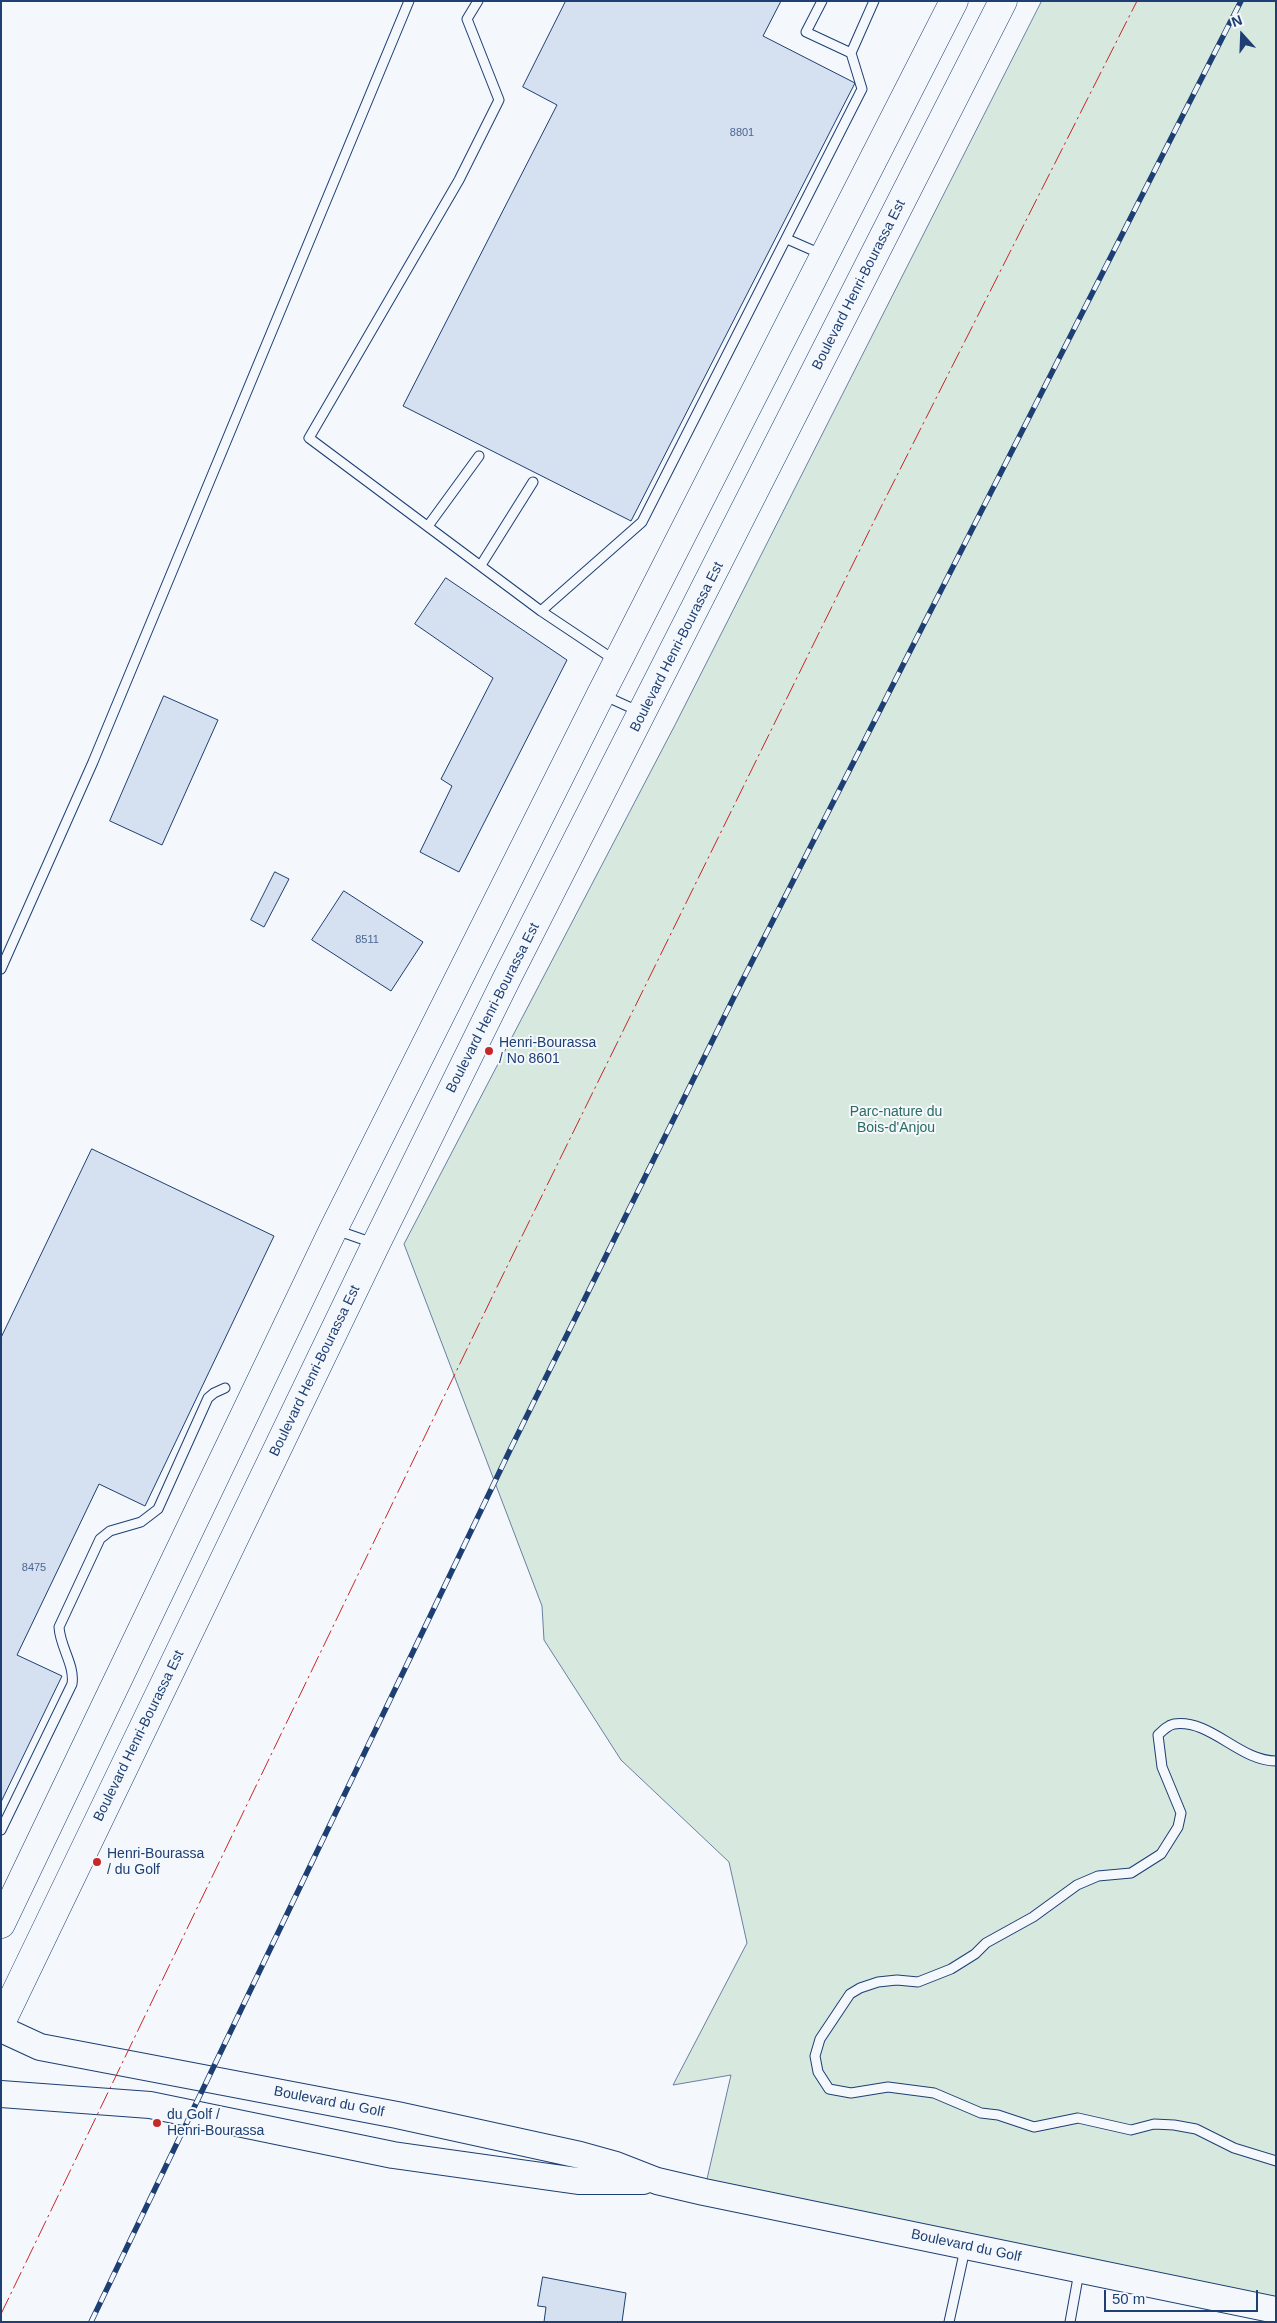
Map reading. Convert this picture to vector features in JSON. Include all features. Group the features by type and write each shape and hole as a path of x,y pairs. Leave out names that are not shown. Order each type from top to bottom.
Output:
{"main road":[{"path":"1,1924 333,1230 601,694 954,1"},
{"name":"Boulevard Henri-Bourassa Est","path":"1,2023 376,1244 508,976 1003,1"}],"street":[{"name":"Boulevard du Golf","path":"1,2029 40,2047 397,2115 570,2152 616,2164 657,2181"},
{"name":"Boulevard du Golf","path":"1,2094 150,2105 393,2155 569,2179 657,2181 1276,2310"}],"lane":[{"path":"1,969 93,762 409,1"},
{"path":"478,1 467,19 499,100 459,180 309,438 482,564 542,611 618,662"},
{"path":"822,1 806,32 851,53"},
{"path":"542,611 642,522 862,89 851,53 874,1"},
{"path":"787,239 825,255"},
{"path":"428,526 479,456"},
{"path":"482,564 533,482"},
{"path":"601,694 643,713"},
{"path":"333,1230 376,1244"},
{"path":"1,1830 72,1684 74,1675 60,1638 59,1627 100,1539 110,1531 142,1522 158,1509 208,1398 214,1392 225,1388"},
{"path":"1276,1761 1253,1756 1206,1730 1189,1725 1173,1724 1166,1727 1158,1735 1158,1751 1162,1767 1181,1814 1178,1827 1161,1854 1131,1873 1098,1876 1077,1885 1033,1917 986,1943 975,1954 951,1969 918,1982 898,1980 860,1988 850,1994 832,2020 820,2039 815,2056 818,2072 828,2088 851,2093 863,2093 888,2087 934,2093 981,2113 998,2115 1034,2127 1078,2118 1130,2130 1154,2124 1174,2125 1196,2130 1234,2148 1276,2161"},
{"path":"949,2322 966,2246"},
{"path":"1070,2322 1080,2270"}],"green space":[{"name":"Parc-nature du Bois-d'Anjou","path":"1042,1 1276,1 1276,2309 704,2192 731,2075 673,2085 747,1943 729,1862 621,1760 544,1640 542,1606 404,1244 675,725"}],"building":[{"path":"566,1 781,1 763,36 855,83 631,521 403,406 557,105 523,87"},
{"path":"446,578 567,660 459,872 420,852 452,786 441,779 493,678 415,624"},
{"path":"164,696 218,720 162,845 110,821"},
{"path":"275,872 289,879 264,927 251,920"},
{"path":"344,891 423,942 391,991 312,940"},
{"path":"92,1149 274,1236 145,1506 99,1484 17,1655 62,1676 1,1802 1,1338"},
{"path":"543,2277 626,2293 622,2322 544,2322 546,2307 538,2306"}],"railway":[{"path":"91,2322 510,1450 735,995 1241,1"}],"power":[{"path":"1,2314 495,1291 880,509 1137,1"}],"place":[{"name":"Henri-Bourassa / No 8601","path":"489,1051"},
{"name":"Henri-Bourassa / du Golf","path":"97,1862"},
{"name":"du Golf / Henri-Bourassa","path":"157,2123"}]}
